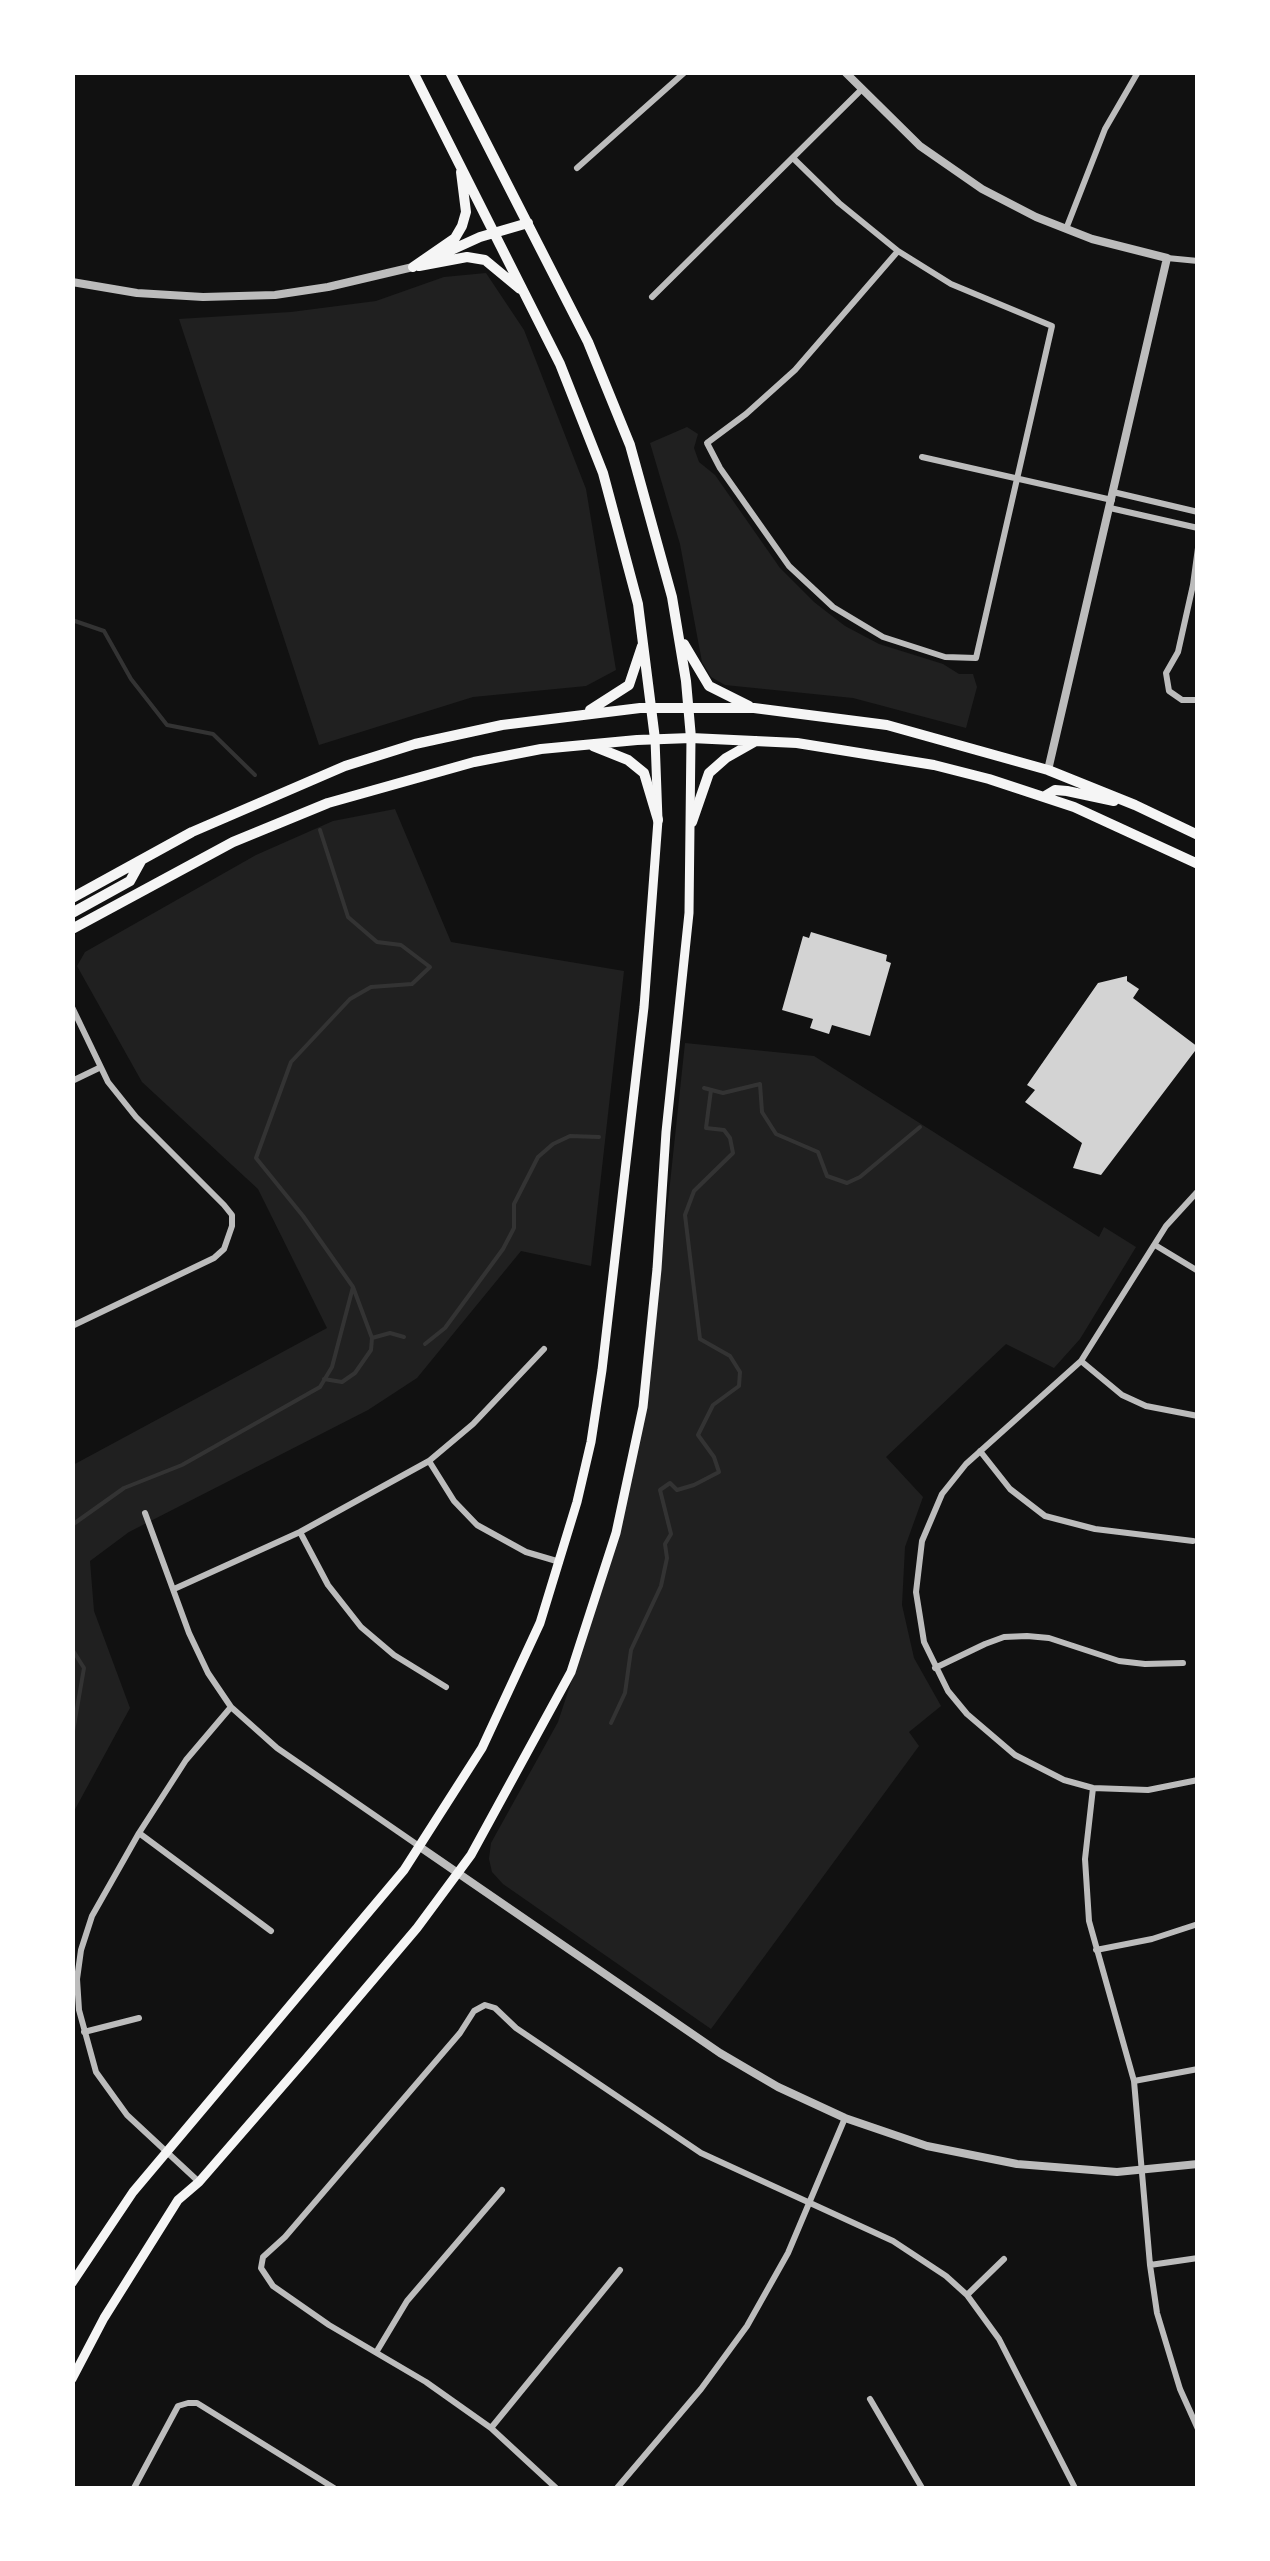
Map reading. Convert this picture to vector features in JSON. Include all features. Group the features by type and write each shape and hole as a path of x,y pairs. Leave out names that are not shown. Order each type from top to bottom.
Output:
{"main road":[{"path":"72,2283 133,2192 380,1901 420,1846 497,1719 540,1623 591,1442 633,1117 658,820 653,708 630,569 603,473 560,364 413,72"},
{"path":"72,2379 104,2318 178,2200 200,2182 417,1928 482,1839 571,1672 625,1496 642,1407 689,913 691,738 679,635 664,560 630,445 588,342 450,72"},
{"path":"413,266 456,238 462,226 466,212 460,165"},
{"path":"413,266 528,223"},
{"path":"413,266 467,258 485,260 524,293"},
{"path":"679,635 710,686 754,708"},
{"path":"586,712 629,685 644,640"},
{"path":"72,898 221,818 345,766 467,732 586,712 653,708 754,708 887,725 1048,770 1198,834"},
{"path":"72,929 233,842 328,803 474,762 588,744 655,739 797,743 934,765 1045,796 1198,864"},
{"path":"692,822 709,773 726,758 757,741"},
{"path":"588,744 628,760 644,773 658,820"},
{"path":"1045,796 1055,790 1067,790 1135,804"},
{"path":"72,913 130,881 141,860"}],"street":[{"path":"578,168 685,72"},
{"path":"845,72 940,162 1008,204 1066,229 1167,258 1198,261"},
{"path":"1066,229 1105,129 1138,72"},
{"path":"652,297 861,90"},
{"path":"793,158 839,204 898,251 950,284 1052,326 976,658 944,657 883,637 832,607 788,566 707,443 794,370 898,251"},
{"path":"1048,770 1167,258"},
{"path":"72,282 137,293 203,297 275,295 328,287 413,266"},
{"path":"922,456 1112,500 1198,528"},
{"path":"1112,500 1198,512"},
{"path":"1198,548 1178,652 1166,672 1169,691 1182,700 1198,700"},
{"path":"72,1007 99,1068 136,1118 232,1215 224,1249 214,1258 72,1326"},
{"path":"72,1080 99,1068"},
{"path":"1198,1191 1177,1210 1082,1361 980,1451 942,1494 929,1518 920,1552 918,1615 935,1668 967,1714 1015,1755 1064,1780 1093,1788 1148,1790 1198,1780"},
{"path":"1155,1245 1198,1271"},
{"path":"174,1589 300,1532 429,1461 473,1424 544,1349"},
{"path":"1082,1361 1122,1395 1146,1406 1198,1416"},
{"path":"980,1451 1010,1488 1045,1516 1094,1529 1193,1541"},
{"path":"429,1461 454,1501 478,1524 514,1546 560,1562"},
{"path":"145,1513 189,1633 231,1708 277,1748 720,2054 845,2118 927,2146 1063,2169 1142,2170 1198,2164"},
{"path":"300,1532 328,1585 361,1627 394,1655 446,1687"},
{"path":"935,1668 984,1644 1004,1637 1026,1636 1049,1638 1118,1661 1183,1662"},
{"path":"200,2182 112,2098 96,2072 84,2032 77,1979 92,1916 139,1832 186,1760 231,1708"},
{"path":"1093,1788 1085,1859 1089,1920 1134,2082 1150,2265 1163,2337 1198,2429"},
{"path":"139,1832 272,1931"},
{"path":"1096,1950 1152,1939 1198,1924"},
{"path":"556,2488 491,2428 273,2286 261,2268 263,2257 285,2237 460,2033 474,2011 484,2005 495,2008 516,2028 686,2144 908,2250 967,2295 999,2339 1075,2488"},
{"path":"84,2032 139,2018"},
{"path":"1134,2082 1198,2069"},
{"path":"617,2488 747,2326 788,2253 845,2118"},
{"path":"377,2351 407,2301 502,2190"},
{"path":"1150,2265 1198,2258"},
{"path":"967,2295 1004,2259"},
{"path":"491,2428 620,2270"},
{"path":"870,2399 922,2488"},
{"path":"134,2488 178,2406 188,2402 196,2403 334,2488"}],"shaded area":[{"path":"486,273 524,330 586,489 616,670 586,686 473,697 319,745 179,319 291,312 376,301 444,277"},
{"path":"687,427 698,434 694,448 699,462 715,475 780,568 814,602 845,626 879,644 943,664 959,674 973,674 977,687 966,728 853,698 725,685 711,677 702,662 680,544 650,443"},
{"path":"395,809 451,942 624,971 591,1266 521,1251 417,1378 368,1410 129,1532 90,1561 94,1611 130,1708 73,1813 73,1465 327,1328 258,1189 142,1082 77,966 85,952 256,855 333,821"},
{"path":"685,1043 814,1056 1099,1237 1104,1227 1136,1247 1080,1339 1054,1368 1006,1344 886,1457 923,1497 905,1547 902,1605 914,1658 941,1706 909,1732 919,1746 711,2029 503,1884 492,1872 489,1859 491,1843 558,1722 615,1549 651,1361"}],"building":[{"path":"811,932 887,955 886,961 891,963 870,1036 832,1025 829,1034 810,1028 813,1019 782,1010 803,936 809,938"},
{"path":"1127,976 1127,981 1139,989 1133,998 1198,1047 1101,1175 1073,1168 1082,1143 1025,1102 1035,1090 1027,1085 1098,983"}],"waterway":[{"path":"72,620 104,631 131,679 167,725 213,734 255,775"},
{"path":"72,1525 124,1488 182,1465 320,1387 332,1367 353,1287 256,1158 291,1062 350,999 371,987 412,984 430,967 401,945 377,942 348,917 320,830"},
{"path":"704,1088 723,1093 760,1084 762,1112 776,1134 818,1152 827,1176 847,1183 860,1177 920,1127"},
{"path":"611,1723 625,1693 631,1650 661,1586 667,1558 665,1544 671,1534 660,1490 670,1483 677,1490 694,1485 719,1472 714,1457 698,1435 713,1405 739,1386 740,1372 730,1356 700,1339 685,1215 694,1191 733,1153 724,1130 706,1128 711,1090"},
{"path":"425,1344 445,1328 503,1249 514,1228 514,1204 538,1157 570,1136 599,1137"},
{"path":"324,1379 342,1382 355,1373 371,1350 372,1338 353,1287"},
{"path":"372,1338 390,1333 404,1337"},
{"path":"72,1649 84,1668 72,1737"}]}
